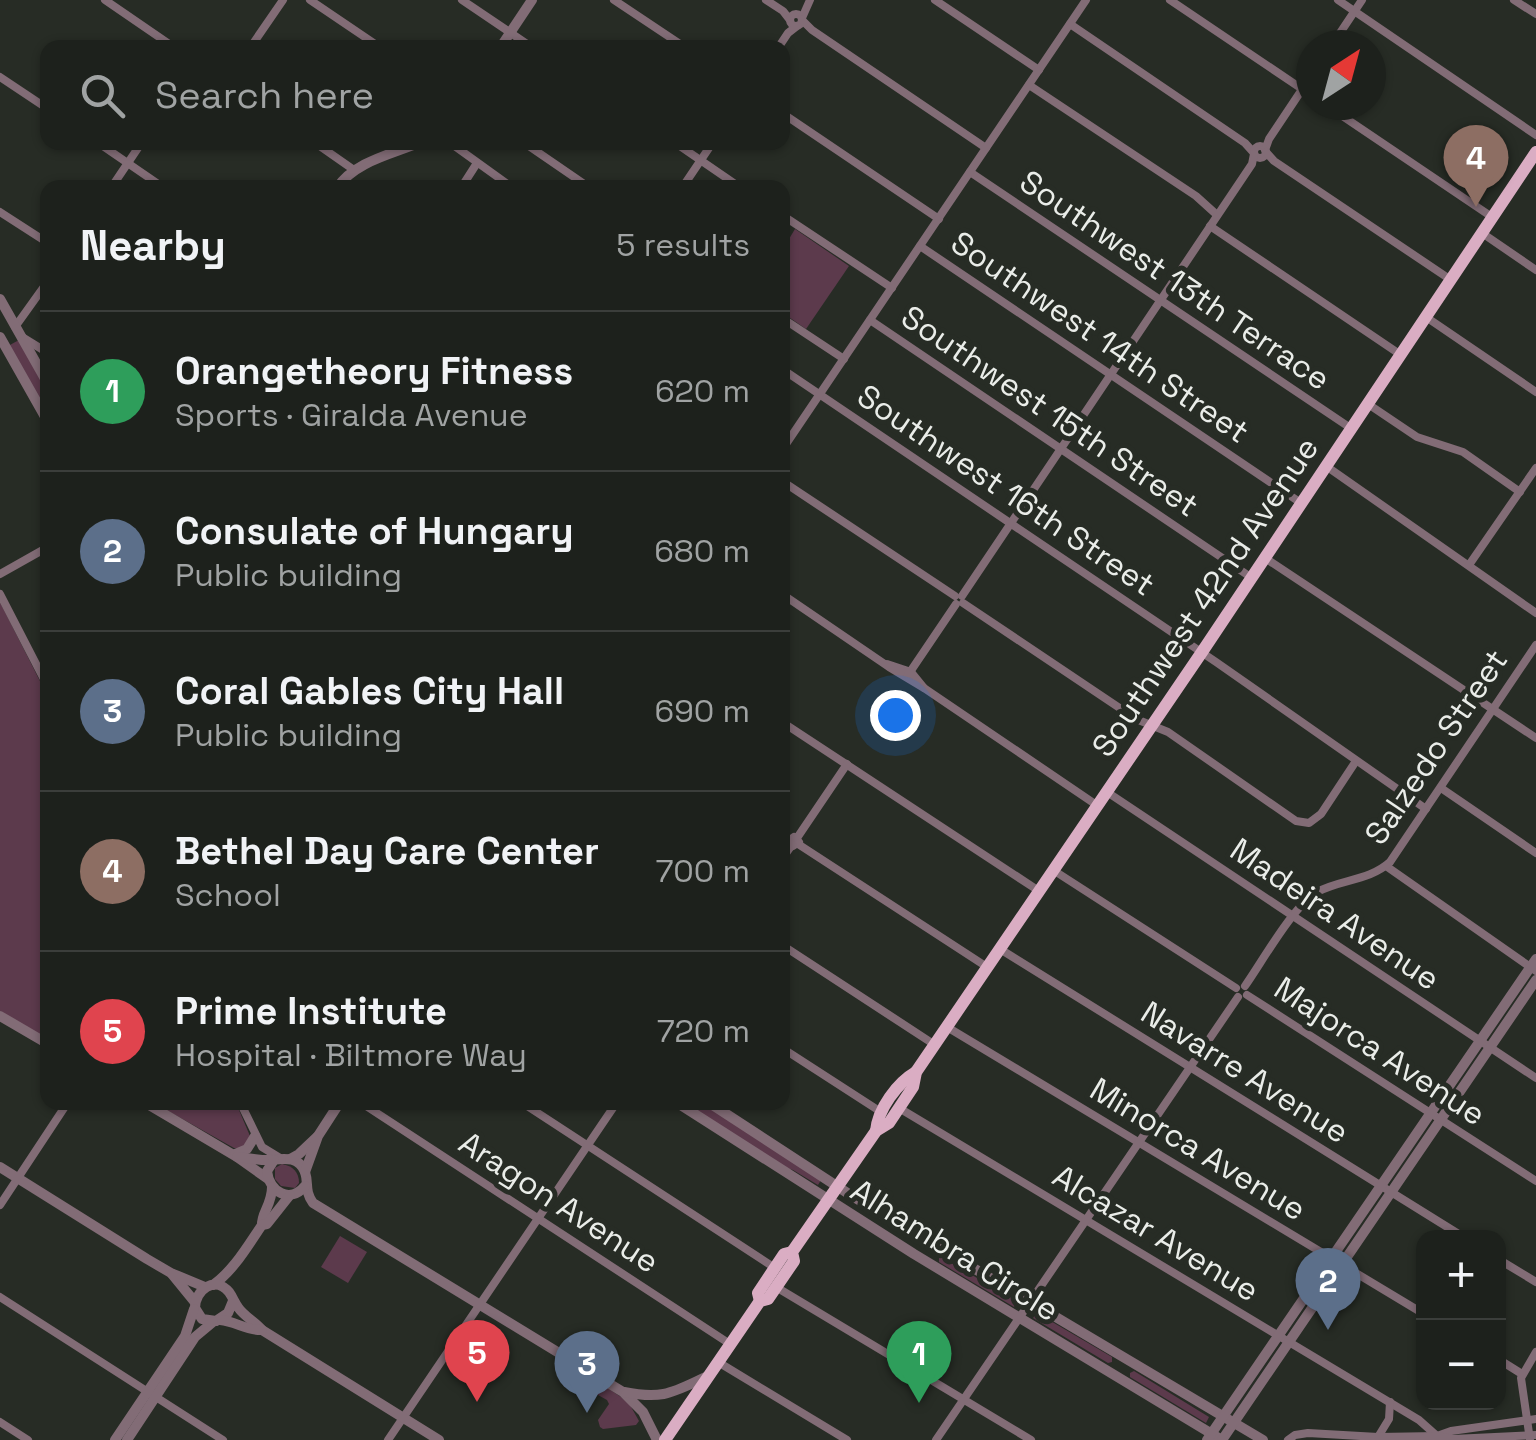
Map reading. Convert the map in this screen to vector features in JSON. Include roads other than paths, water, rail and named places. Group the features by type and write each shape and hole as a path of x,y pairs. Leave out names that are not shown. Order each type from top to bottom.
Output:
{"main road":[{"name":"Southwest 42nd Avenue","path":"876,1131 877,1117 935,1045 1536,152"},
{"name":"Southwest 42nd Avenue","path":"760,1301 758,1293 774,1268 828,1201 876,1131 889,1123 899,1108 913,1086 910,1075"},
{"name":"Southwest 42nd Avenue","path":"661,1440 760,1301 768,1300 794,1261 788,1253"}],"street":[{"path":"105,0 163,40"},
{"path":"256,40 283,0"},
{"path":"310,0 369,40"},
{"path":"462,0 522,40"},
{"path":"505,40 532,0"},
{"path":"614,0 674,40"},
{"name":"Southwest 13th Terrace","path":"766,0 986,148"},
{"path":"936,0 1039,70"},
{"path":"790,438 1086,0"},
{"path":"1170,0 1296,85"},
{"path":"1338,0 1536,134"},
{"path":"1342,30 1362,0"},
{"path":"1514,0 1536,14"},
{"path":"783,40 808,4"},
{"path":"1070,24 1451,280"},
{"path":"0,77 40,104"},
{"path":"1029,85 1196,196 1217,216"},
{"path":"909,674 1269,139 1296,106"},
{"name":"Southwest 14th Street","path":"790,118 939,219"},
{"path":"1348,120 1492,218"},
{"path":"109,150 152,180"},
{"path":"116,180 137,150"},
{"path":"325,150 354,170"},
{"path":"343,180 354,170 402,150"},
{"path":"460,150 501,180"},
{"path":"535,150 578,180"},
{"path":"686,150 730,180"},
{"path":"687,180 708,150"},
{"path":"466,180 477,163"},
{"name":"Southwest 13th Terrace","path":"970,172 1352,429"},
{"path":"0,212 40,238"},
{"name":"Southwest 15th Street","path":"790,220 892,288"},
{"path":"1210,226 1402,354"},
{"path":"1482,233 1536,270"},
{"name":"Southwest 14th Street","path":"920,246 1301,503"},
{"path":"40,295 18,331 1,338 40,408"},
{"path":"0,300 40,370"},
{"path":"1426,318 1536,392"},
{"name":"Southwest 15th Street","path":"870,320 1252,578"},
{"path":"790,323 844,359"},
{"path":"18,331 40,347"},
{"name":"Southwest 16th Street","path":"790,374 1202,652 1426,809"},
{"name":"Southwest 13th Terrace","path":"1368,404 1417,437 1462,452 1520,492"},
{"path":"1326,466 1536,613"},
{"path":"1469,565 1536,468"},
{"path":"790,487 1136,719 1168,732 1292,819 1309,823 1325,808 1356,760"},
{"path":"0,574 40,552"},
{"path":"1265,558 1536,738"},
{"path":"0,594 40,672"},
{"path":"790,599 909,674 1098,806"},
{"name":"Salzedo Street","path":"936,1440 1294,916 1318,892 1386,866 1536,645"},
{"path":"790,727 1039,891"},
{"path":"847,764 792,840 987,967"},
{"path":"1441,788 1536,853"},
{"name":"Madeira Avenue","path":"1107,792 1536,1078"},
{"path":"1216,1438 1234,1423 1284,1339 1534,966 1386,866"},
{"name":"Majorca Avenue","path":"1054,870 1536,1181"},
{"name":"Navarre Avenue","path":"1000,949 1452,1230"},
{"path":"790,950 935,1045"},
{"path":"1485,1044 1536,980"},
{"path":"0,1016 40,1039"},
{"name":"Minorca Avenue","path":"947,1027 1416,1309"},
{"path":"790,1053 881,1112"},
{"name":"Alcazar Avenue","path":"899,1108 1390,1402 1422,1422 1438,1438"},
{"path":"0,1205 63,1110"},
{"path":"157,1110 235,1156 274,1168 297,1162 305,1172"},
{"path":"244,1110 274,1168 280,1193 298,1193 305,1186"},
{"path":"335,1110 318,1136 305,1172 310,1198 623,1392 643,1412 661,1440"},
{"name":"Aragon Avenue","path":"372,1110 730,1344"},
{"path":"533,1110 774,1268"},
{"path":"388,1440 612,1110"},
{"name":"Alhambra Circle","path":"688,1110 1019,1320 1216,1438"},
{"name":"Alhambra Circle","path":"720,1110 837,1187 1262,1440"},
{"path":"235,1156 247,1149 256,1136"},
{"path":"235,1156 274,1168 299,1154 318,1136"},
{"path":"127,1440 185,1336 199,1292 222,1279 262,1225 271,1200 274,1168 262,1147"},
{"path":"0,1167 171,1273 223,1288 262,1330 435,1438"},
{"path":"262,1225 290,1195"},
{"path":"914,1254 923,1248 924,1238"},
{"path":"936,1268 934,1256 944,1250"},
{"path":"116,1440 196,1338 230,1310 232,1280 239,1260"},
{"path":"1506,1263 1536,1282"},
{"path":"171,1273 200,1317 262,1330"},
{"path":"776,1287 1031,1440"},
{"path":"0,1297 223,1440"},
{"path":"1216,1438 1223,1416 1284,1339"},
{"path":"1103,1370 1116,1364 1113,1351"},
{"path":"1288,1440 1308,1433 1466,1439 1532,1437 1522,1374 1536,1352"},
{"path":"718,1362 848,1440"},
{"path":"1506,1364 1522,1374"},
{"path":"1127,1384 1127,1370 1139,1366"},
{"path":"623,1392 646,1396 670,1394 709,1376"},
{"path":"1378,1437 1389,1419 1390,1402"},
{"path":"1438,1438 1450,1431 1531,1420"},
{"path":"0,1422 28,1440"}],"place":[{"name":"Bethel Day Care Center","path":"1476,207"},
{"name":"Consulate of Hungary","path":"1328,1330"},
{"name":"Prime Institute","path":"477,1402"},
{"name":"Orangetheory Fitness","path":"919,1403"},
{"name":"Coral Gables City Hall","path":"587,1413"}]}
